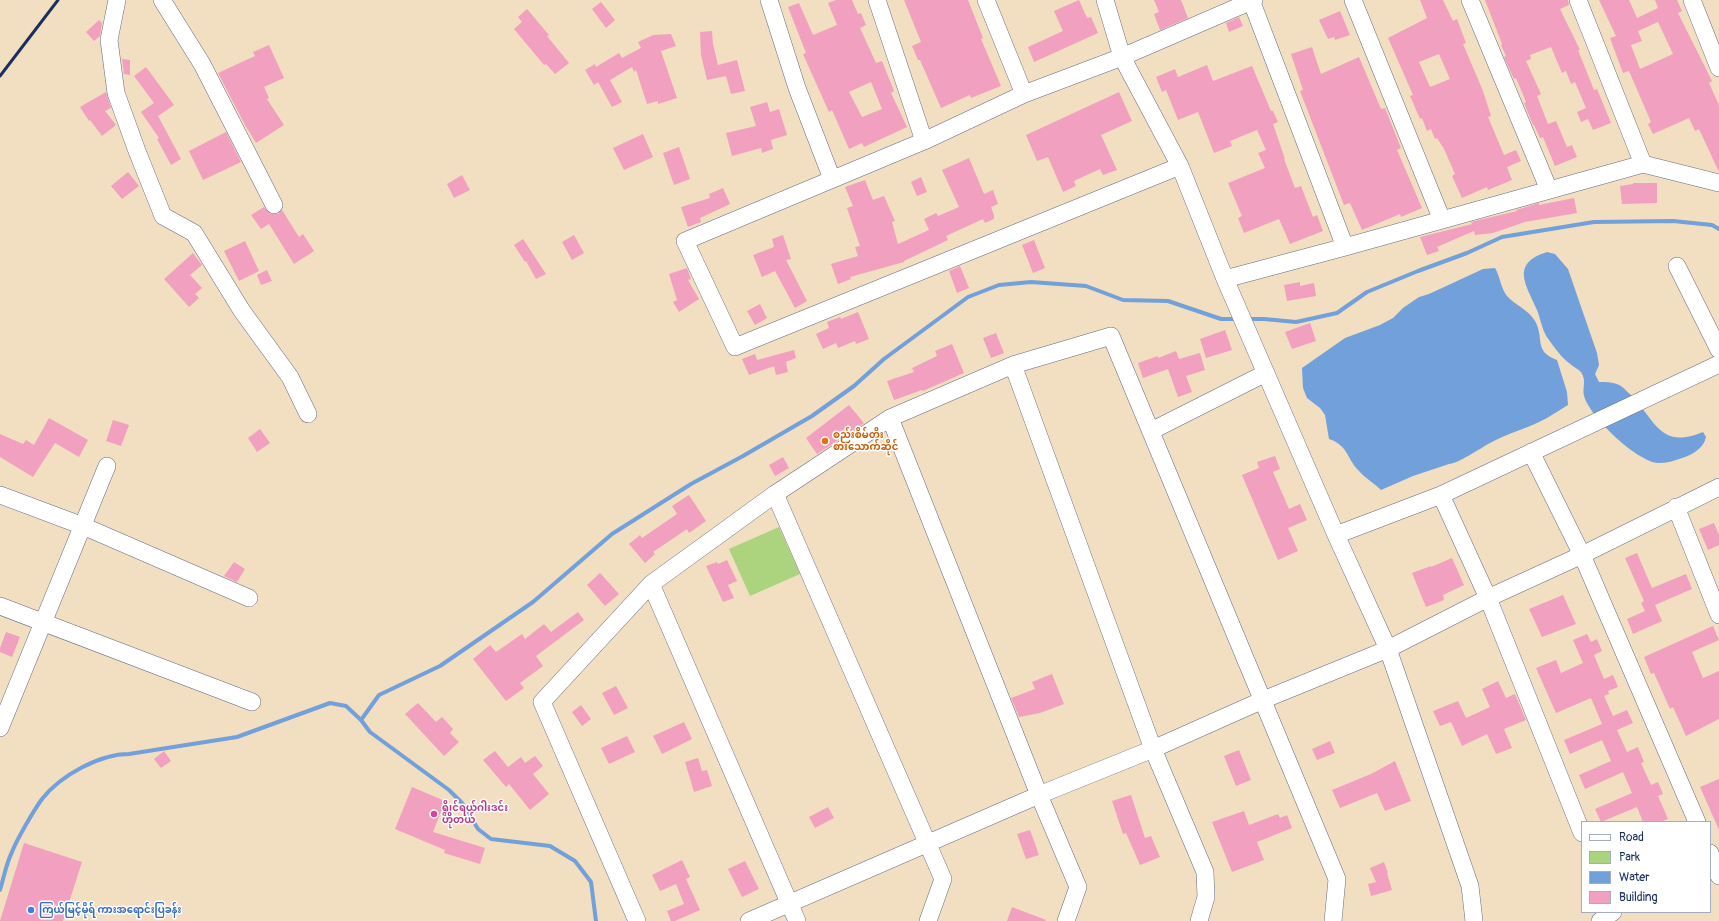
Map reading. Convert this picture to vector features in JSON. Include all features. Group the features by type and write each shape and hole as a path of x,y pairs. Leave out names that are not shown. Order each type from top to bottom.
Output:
{"street":[{"path":"116,0 109,40 116,92 136,151 163,216 194,233 242,311 290,377 308,414"},
{"path":"162,0 202,64 274,205"},
{"path":"769,0 797,88 832,179"},
{"path":"877,0 924,141"},
{"path":"986,0 1024,94"},
{"path":"1105,0 1122,56 1180,166 1225,279 1336,535 1388,649 1470,886 1474,921"},
{"path":"1180,166 735,347 685,241 924,141 1024,94 1122,56 1252,0 1345,247"},
{"path":"1353,0 1442,220"},
{"path":"1470,0 1548,190"},
{"path":"1578,0 1643,164"},
{"path":"1692,0 1719,68"},
{"path":"1225,279 1643,164 1719,183"},
{"path":"1677,266 1719,350"},
{"path":"637,921 542,702 651,584 775,494 890,418 1013,365 1111,336 1337,878 1334,921"},
{"path":"1336,535 1441,495 1719,364"},
{"path":"1013,365 1153,749 1205,872 1206,897 1199,921"},
{"path":"1151,431 1266,373"},
{"path":"890,418 1039,796 1078,887 1066,921"},
{"path":"1531,452 1582,555 1697,821"},
{"path":"0,728 107,466"},
{"path":"749,921 1039,796 1153,749 1263,700 1388,649 1488,598 1582,555 1676,507 1719,487"},
{"path":"775,494 943,879 928,921"},
{"path":"0,495 83,526 249,598"},
{"path":"1441,495 1488,598 1581,830"},
{"path":"1676,507 1719,615"},
{"path":"651,584 797,921"},
{"path":"0,606 252,702"},
{"path":"1713,857 1719,876"},
{"path":"1600,921 1612,913"}],"green space":[{"path":"779,527 800,574 750,596 729,549"}],"water":[{"path":"1547,252 1555,254 1568,269 1597,353 1599,365 1595,374 1599,382 1613,383 1622,387 1639,404 1660,430 1667,435 1688,437 1703,432 1706,437 1700,448 1686,457 1670,462 1658,463 1638,455 1626,446 1604,426 1595,415 1584,396 1583,375 1563,358 1547,337 1526,283 1524,276 1528,262"},
{"path":"1495,268 1503,290 1507,296 1529,314 1535,321 1538,327 1542,348 1545,353 1557,360 1567,392 1568,405 1540,422 1497,439 1458,461 1413,476 1381,490 1359,471 1340,445 1329,439 1325,415 1320,408 1307,398 1303,388 1302,368 1345,338 1380,325 1393,318 1403,308 1419,297 1429,294 1483,269"}],"building":[{"path":"836,0 852,0 858,14 861,13 866,25 860,28 876,63 882,61 894,91 891,93 907,127 864,147 862,143 849,149 832,110 829,112 803,54 806,53 788,7 799,3 813,35 837,25 828,3","holes":["871,82 882,109 862,117 849,92"]},
{"path":"904,0 968,0 983,38 981,39 1001,86 971,98 970,95 941,108 920,60 918,60 912,46 921,42"},
{"path":"1079,0 1087,18 1091,17 1098,33 1034,62 1028,47 1063,31 1054,11"},
{"path":"1154,0 1181,0 1188,18 1160,30 1154,14 1159,12"},
{"path":"1420,0 1443,0 1453,21 1457,19 1466,43 1463,44 1483,91 1491,116 1488,117 1504,155 1516,150 1521,161 1507,167 1512,180 1488,190 1487,187 1462,198 1452,176 1455,174 1444,149 1437,138 1435,139 1431,129 1427,131 1422,118 1420,119 1410,96 1413,95 1388,38 1427,18","holes":["1439,54 1450,79 1430,87 1419,62"]},
{"path":"1485,0 1568,0 1569,5 1560,9 1580,50 1578,50 1594,90 1597,89 1611,123 1593,130 1588,119 1581,122 1577,112 1586,108 1575,82 1571,84 1566,71 1562,73 1551,47 1530,55 1531,59 1526,61 1541,94 1537,96 1548,124 1556,121 1567,147 1572,145 1577,157 1555,166 1543,137 1540,138 1533,125 1524,103 1526,102 1516,78 1514,79 1504,57 1506,56 1501,45 1502,44"},
{"path":"1599,0 1629,0 1637,18 1658,8 1655,0 1677,0 1682,11 1678,13 1712,81 1709,83 1719,105 1719,172 1699,129 1695,131 1689,118 1653,134 1648,124 1651,122 1629,71 1623,73 1610,38 1616,36","holes":["1658,22 1673,54 1640,69 1631,45 1642,41 1638,31"]},
{"path":"601,2 615,20 606,28 592,9"},
{"path":"527,9 549,35 547,36 569,63 555,74 546,64 544,65 514,29 522,22 518,17"},
{"path":"1340,11 1350,35 1335,40 1334,37 1328,39 1319,20"},
{"path":"1239,17 1243,26 1229,32 1226,23"},
{"path":"99,20 102,23 100,36 94,41 86,32"},
{"path":"712,31 713,44 718,65 737,60 745,91 731,94 726,76 707,80 701,55 700,32"},
{"path":"671,34 676,46 661,51 677,98 658,104 658,101 647,104 636,70 634,72 632,67 610,80 622,102 612,107 598,82 594,85 585,70 595,64 596,67 619,53 622,58 641,48 638,42 653,35"},
{"path":"269,45 284,78 264,87 269,98 267,99 284,125 256,143 218,73 255,56 253,52"},
{"path":"1312,47 1321,74 1359,57 1381,109 1385,108 1401,148 1397,150 1422,208 1401,217 1400,214 1362,230 1350,203 1344,205 1300,91 1303,90 1291,54"},
{"path":"122,59 130,60 130,75 124,74"},
{"path":"1207,65 1213,81 1252,66 1271,111 1273,111 1278,122 1273,124 1295,188 1301,186 1313,217 1317,215 1323,231 1290,244 1279,219 1244,233 1238,218 1242,216 1228,183 1265,168 1258,153 1266,150 1257,130 1230,141 1232,146 1214,153 1198,112 1178,120 1166,90 1162,92 1156,77 1175,69 1178,77"},
{"path":"146,67 174,105 158,116 181,159 171,165 157,139 159,138 141,112 154,103 134,76"},
{"path":"106,92 111,108 105,111 116,125 102,136 90,120 89,121 80,107"},
{"path":"1119,92 1132,121 1101,135 1117,170 1103,175 1100,169 1074,181 1076,186 1063,192 1048,157 1037,161 1026,135"},
{"path":"767,102 770,112 779,109 787,135 771,140 773,149 762,153 761,148 732,156 726,133 756,126 750,107"},
{"path":"226,132 241,162 203,180 189,151"},
{"path":"643,134 653,157 624,170 613,148"},
{"path":"679,147 690,179 674,185 663,153"},
{"path":"969,158 984,194 993,190 998,204 991,207 994,219 985,223 983,219 946,236 948,240 904,262 850,277 851,279 838,284 831,264 858,256 855,247 860,246 847,208 853,206 845,187 865,180 873,200 884,196 895,221 892,222 898,244 929,230 924,219 936,213 938,216 959,207 942,170"},
{"path":"128,172 139,186 122,199 111,186"},
{"path":"462,175 470,190 454,198 447,184"},
{"path":"921,177 927,192 917,196 911,182"},
{"path":"1633,183 1657,183 1657,203 1622,204 1620,186"},
{"path":"723,188 730,204 700,218 701,222 688,227 681,207 710,198 709,194"},
{"path":"1574,198 1577,213 1525,222 1493,233 1475,235 1474,231 1437,247 1439,251 1427,255 1420,237 1472,224 1471,222 1517,211 1516,210 1539,203 1539,205"},
{"path":"264,207 270,214 278,214 282,210 299,237 303,234 314,251 294,264 269,224 261,229 251,215"},
{"path":"574,235 584,253 572,260 562,242"},
{"path":"783,235 791,259 786,260 807,301 795,308 775,271 762,277 753,255 774,247 772,239"},
{"path":"523,239 546,274 536,279 526,261 525,262 514,245"},
{"path":"1034,240 1045,268 1033,273 1022,245"},
{"path":"245,241 259,271 239,281 224,251"},
{"path":"193,253 202,265 190,275 202,288 195,294 199,298 189,307 164,279"},
{"path":"960,266 969,288 957,293 949,271"},
{"path":"687,268 691,279 688,280 699,299 679,312 673,302 677,300 669,274"},
{"path":"267,270 272,281 261,285 257,275"},
{"path":"1300,282 1300,286 1314,283 1316,296 1287,301 1284,285"},
{"path":"760,304 767,318 755,325 747,311"},
{"path":"858,312 869,339 856,344 855,341 838,348 836,343 823,349 816,334 829,328 827,322 840,317 841,319"},
{"path":"1310,323 1316,341 1292,349 1285,332"},
{"path":"1225,330 1232,350 1206,358 1200,339"},
{"path":"996,333 1004,353 991,358 983,338"},
{"path":"952,344 964,373 923,391 922,390 894,400 887,381 914,372 912,368 937,356 935,351"},
{"path":"794,350 796,358 786,362 788,372 776,375 774,366 749,375 742,359 755,354 757,360"},
{"path":"1176,351 1179,359 1200,353 1205,370 1186,376 1192,392 1178,397 1168,369 1143,378 1138,363 1158,356 1158,358"},
{"path":"849,405 864,423 817,454 806,438"},
{"path":"49,418 88,440 79,457 55,443 33,477 0,457 0,434 23,444 26,440 34,445"},
{"path":"113,420 129,425 121,446 106,441"},
{"path":"260,429 270,443 257,452 248,438"},
{"path":"1275,456 1280,469 1273,472 1289,509 1300,504 1307,520 1288,528 1298,551 1278,560 1242,475 1259,468 1257,462"},
{"path":"783,457 789,468 775,476 769,465"},
{"path":"689,495 706,521 689,533 687,529 653,552 655,554 645,563 629,544 640,535 642,538 677,514 672,506"},
{"path":"1714,523 1719,535 1719,545 1708,550 1699,529"},
{"path":"1637,553 1652,588 1686,574 1692,589 1655,605 1662,621 1633,634 1627,619 1645,611 1641,603 1644,601 1625,558"},
{"path":"1452,558 1464,585 1443,595 1444,600 1426,607 1412,573"},
{"path":"727,560 737,581 728,585 734,598 723,602 706,566 717,562 718,564"},
{"path":"234,562 245,569 237,582 224,576"},
{"path":"600,573 619,594 605,606 587,585"},
{"path":"1563,595 1576,624 1542,637 1529,609"},
{"path":"578,612 584,620 536,656 543,666 520,683 524,688 506,701 473,659 490,645 496,652 522,634 525,639 544,624 551,632"},
{"path":"1713,626 1719,640 1692,652 1703,678 1719,671 1719,719 1686,736 1673,707 1670,709 1654,673 1651,674 1644,657"},
{"path":"6,632 20,637 12,657 0,652"},
{"path":"1587,634 1591,642 1597,639 1602,651 1594,655 1604,679 1613,675 1618,687 1608,691 1609,694 1604,696 1613,716 1627,710 1633,723 1617,730 1627,752 1638,747 1644,762 1641,763 1651,785 1658,782 1663,794 1658,796 1668,819 1663,821 1643,821 1637,807 1601,821 1595,809 1632,793 1623,772 1585,789 1579,775 1611,761 1602,740 1570,754 1564,740 1602,724 1591,698 1556,713 1536,668 1556,660 1561,673 1583,663 1573,640"},
{"path":"1052,674 1064,704 1040,713 1019,717 1011,698 1035,689 1032,682"},
{"path":"1498,681 1506,698 1515,694 1526,720 1504,729 1512,748 1496,754 1487,734 1462,746 1451,722 1440,726 1433,711 1458,701 1466,718 1490,707 1482,689"},
{"path":"616,686 628,708 614,715 602,693"},
{"path":"418,703 436,722 442,717 453,729 450,733 459,742 444,756 405,714"},
{"path":"581,705 591,719 582,726 572,712"},
{"path":"684,722 692,739 662,754 653,736"},
{"path":"627,736 635,752 609,764 601,748"},
{"path":"1330,741 1335,753 1317,760 1312,749"},
{"path":"1239,750 1251,780 1236,786 1224,756"},
{"path":"164,751 171,761 161,768 154,759"},
{"path":"495,751 508,767 521,757 525,763 535,756 543,766 533,774 549,794 530,810 509,784 506,787 483,760"},
{"path":"698,758 702,771 707,770 712,786 694,792 685,762"},
{"path":"1395,761 1411,801 1385,811 1377,793 1340,808 1332,790 1371,774"},
{"path":"1719,779 1719,830 1700,787"},
{"path":"412,787 445,801 433,832 485,848 480,864 444,853 445,850 395,829"},
{"path":"1131,795 1145,838 1151,836 1160,857 1140,865 1126,833 1123,834 1112,801"},
{"path":"828,807 834,818 815,828 809,817"},
{"path":"1244,811 1249,825 1278,814 1280,818 1287,815 1292,828 1257,842 1264,860 1232,872 1212,822"},
{"path":"1030,830 1039,855 1026,859 1017,834"},
{"path":"24,843 82,862 63,921 0,921"},
{"path":"682,860 690,877 686,879 700,910 675,921 671,921 667,911 684,904 676,884 660,891 652,875"},
{"path":"745,861 759,889 742,897 728,869"},
{"path":"1384,862 1392,890 1371,896 1368,884 1376,882 1370,868"},
{"path":"1012,907 1046,920 1007,921"}],"waterway":[{"path":"1247,319 1296,322 1337,313 1367,292 1467,253 1502,237 1594,222 1673,221 1712,225 1719,229"},
{"path":"361,720 379,695 440,666 533,602 612,534 691,484 812,416 854,386 884,359 968,297 999,285 1031,282 1086,286 1123,300 1168,301 1221,319 1238,319"},
{"path":"0,890 8,861 14,846 26,825 42,799 50,790 70,774 94,762 118,755 237,737 330,703 346,706 361,720 370,732 449,790 462,803 478,829 491,839 550,846 575,861 591,882 596,921"}],"railway":[{"path":"0,76 58,0"}],"place":[{"name":"စည်းစိမ်တိုး စားသောက်ဆိုင်","path":"825,441"},
{"name":"ရွိုင်ရယ်ဂါးဒင်း ဟိုတယ်","path":"434,814"},
{"name":"ကြယ်မြင့်မိုရ် ကားအရောင်းပြခန်း","path":"31,910"}]}
